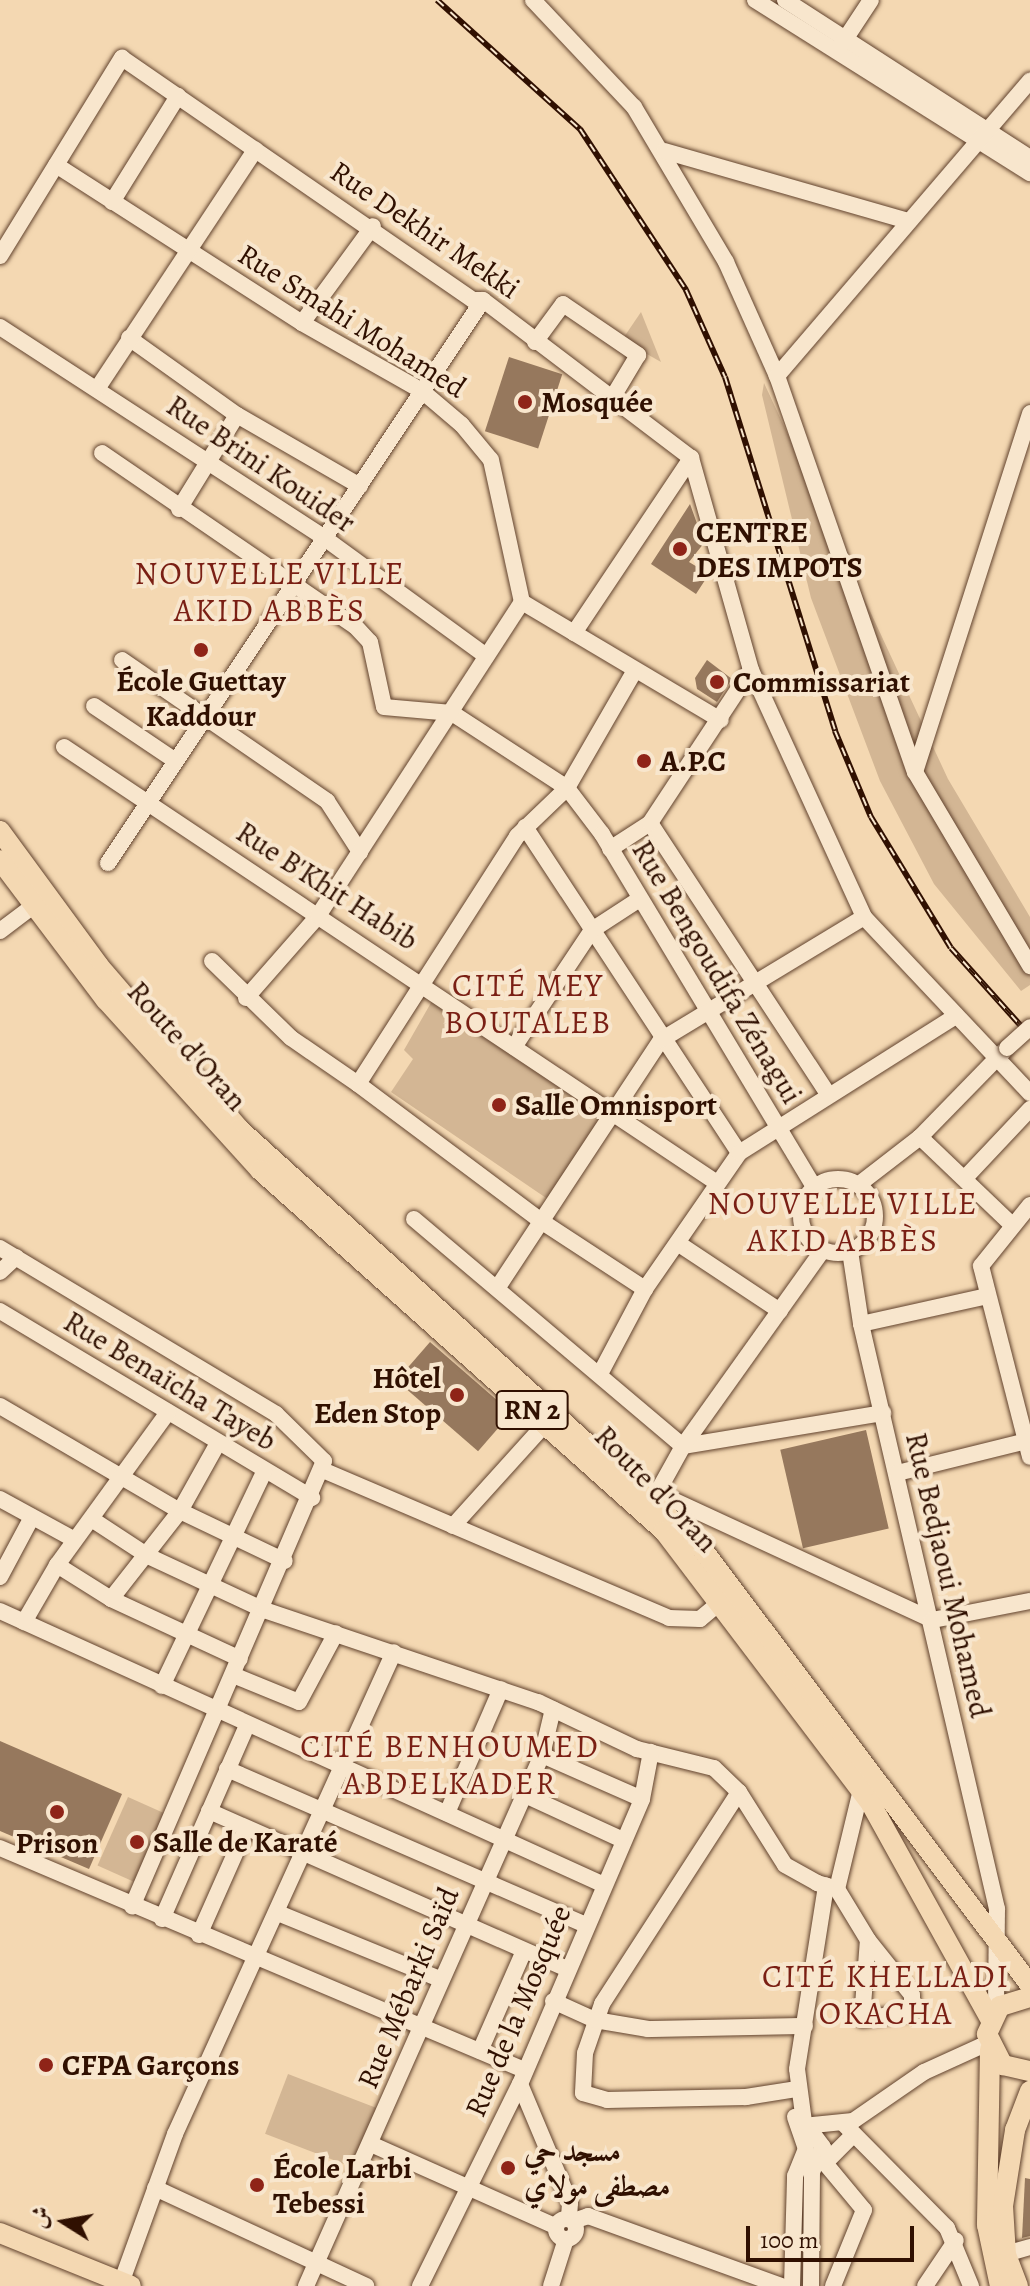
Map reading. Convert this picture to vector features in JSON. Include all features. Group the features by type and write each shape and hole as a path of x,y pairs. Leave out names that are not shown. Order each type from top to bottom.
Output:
{"main road":[{"name":"Route d'Oran","path":"0,831 99,966 239,1129 700,1546 751,1606 1001,1947"},
{"name":"Route d'Oran","path":"0,860 32,907 186,1094 249,1159 664,1531 861,1790 993,2015"},
{"name":"RN 2","path":"1001,1947 1030,1985"},
{"path":"1000,2286 989,2047 993,2015 1010,1999 1030,1997"},
{"path":"989,2047 1003,2065 1030,2071"},
{"path":"1018,2286 998,2256 1015,2130 1030,2091"},
{"path":"1015,2130 1030,2110"},
{"path":"0,2233 124,2285"}],"street":[{"path":"533,0 601,66 664,151 726,262 777,376 915,772 1030,966"},
{"path":"755,0 841,45 985,139 1030,173"},
{"path":"785,0 841,45"},
{"path":"841,45 871,0"},
{"name":"Rue Dekhir Mekki","path":"56,165 122,58 255,150 373,226 473,300 483,300 535,342 614,395 691,458"},
{"path":"777,376 908,221 985,139 1030,81"},
{"path":"112,202 178,96"},
{"path":"985,139 1030,158"},
{"path":"97,389 255,150"},
{"path":"664,151 908,221"},
{"path":"0,256 56,165"},
{"name":"Rue Smahi Mohamed","path":"56,165 302,323 422,391 479,439 491,460 522,602"},
{"path":"302,323 373,226"},
{"path":"108,863 174,760 208,718 323,537 483,300"},
{"path":"535,342 563,304 638,355 614,395"},
{"name":"Rue Brini Kouider","path":"0,327 97,389 206,465 323,537 486,656"},
{"path":"129,338 237,415 360,486"},
{"path":"915,772 1030,413"},
{"path":"179,509 237,415"},
{"path":"102,453 179,509 295,581 370,642 384,707 452,713 567,788"},
{"path":"574,633 691,458"},
{"path":"691,458 751,670 864,917 956,1016 1001,1054 1030,1093"},
{"path":"246,998 318,916 522,602 634,672 721,720"},
{"path":"122,660 327,801 360,852"},
{"path":"610,849 650,823 721,720 751,670"},
{"path":"358,1084 525,827 567,788 634,672"},
{"path":"94,706 174,760"},
{"name":"Rue B'Khit Habib","path":"64,747 422,982 717,1183"},
{"name":"Rue Bengoudifa Zénagui","path":"567,788 610,849 638,900 708,1009 815,1188"},
{"path":"650,823 828,1094"},
{"path":"525,827 661,1040 739,1153"},
{"path":"514,1047 592,930 638,900"},
{"path":"0,931 32,907"},
{"path":"498,1287 616,1116 661,1040 754,979 864,917"},
{"path":"212,961 246,998 291,1038 358,1084 544,1223 645,1289"},
{"path":"601,1372 645,1289 739,1153 956,1016"},
{"path":"858,1185 920,1137 1030,1027"},
{"path":"965,1178 1030,1109"},
{"path":"920,1137 1012,1225"},
{"path":"838,1179 858,1185 875,1214 868,1239 850,1251 823,1250 802,1223 803,1206 815,1188 838,1179"},
{"path":"897,1473 1029,1446 987,1296 982,1261 1030,1205"},
{"path":"414,1219 601,1372 683,1446"},
{"path":"679,1244 780,1311"},
{"path":"0,1248 276,1414 321,1454 325,1471 132,1906"},
{"path":"657,1493 683,1446 823,1250"},
{"name":"Rue Bedjaoui Mohamed","path":"850,1251 861,1324 997,1909 1001,1947 993,2015"},
{"path":"0,1272 16,1257"},
{"path":"861,1324 987,1296"},
{"name":"Rue Benaïcha Tayeb","path":"0,1311 312,1498"},
{"path":"0,1406 124,1474 180,1511 285,1561"},
{"path":"24,1622 57,1565 93,1520 168,1412"},
{"path":"683,1446 883,1413"},
{"path":"453,1526 546,1423"},
{"path":"111,1599 148,1556 180,1511 218,1443"},
{"path":"325,1471 669,1618 700,1619 720,1602"},
{"path":"162,1686 264,1472"},
{"path":"631,1481 932,1620 1030,1601"},
{"path":"0,1499 75,1540"},
{"path":"0,1577 32,1517"},
{"path":"93,1520 148,1556 264,1610 501,1689 651,1752 714,1768 739,1792 785,1865 831,1887 912,1995 912,2012 862,2019 868,1940"},
{"path":"57,1565 111,1599 240,1659"},
{"path":"0,1611 602,1884"},
{"path":"233,1675 299,1702 336,1633"},
{"path":"124,2285 155,2188 394,1652"},
{"path":"447,1813 501,1689"},
{"name":"Rue Mébarki Saïd","path":"306,2286 373,2145 464,1921 525,1795 542,1755 553,1709"},
{"path":"162,1919 247,1725"},
{"name":"Rue de la Mosquée","path":"420,2286 473,2187 522,2077 602,1884 642,1799 651,1752"},
{"path":"542,1755 642,1799"},
{"path":"227,1769 586,1925"},
{"path":"811,2286 812,2172 809,2138 797,2094 805,2026 831,1887 861,1790"},
{"path":"739,1792 595,2020 583,2093 638,2100 797,2094"},
{"path":"525,1795 623,1840"},
{"path":"209,1811 567,1969"},
{"path":"199,1935 246,1829"},
{"path":"0,1848 199,1935 480,2051 522,2077 570,2203 551,2286"},
{"path":"278,1913 440,1979"},
{"path":"480,2051 524,1951"},
{"path":"553,2001 595,2020 658,2030 805,2026"},
{"path":"809,2138 842,2128 924,2072 989,2047"},
{"path":"809,2138 842,2128"},
{"path":"842,2128 956,2240 971,2286"},
{"path":"833,2286 864,2210 825,2163 842,2128"},
{"path":"792,2286 795,2176 809,2138"},
{"path":"373,2145 566,2226 588,2216 781,2286"},
{"path":"155,2188 366,2286"},
{"path":"925,2286 956,2240"},
{"path":"998,2256 1030,2247"}],"shaded area":[{"path":"641,312 661,362 622,340"},
{"path":"764,383 948,779 1030,917 1030,985 1021,991 934,884 880,781 811,598 762,395"},
{"name":"Salle Omnisport","path":"432,1001 609,1119 552,1202 391,1092 413,1059 404,1050"},
{"name":"Salle de Karaté","path":"128,1797 176,1818 145,1887 97,1866"},
{"path":"288,2074 379,2109 356,2169 265,2134"}],"building":[{"name":"Mosquée","path":"509,357 562,374 538,448 485,431"},
{"name":"CENTRE DES IMPOTS","path":"690,504 704,543 689,562 709,574 696,594 651,564"},
{"name":"Commissariat","path":"707,660 732,679 717,702 697,689 695,678"},
{"name":"Hôtel Eden Stop","path":"430,1342 512,1413 478,1451 397,1380"},
{"path":"866,1430 889,1528 803,1548 780,1450"},
{"name":"Prison","path":"0,1741 122,1794 89,1869 0,1831"},
{"path":"1025,2178 1030,2179 1030,2236 1022,2238"}],"railway":[{"path":"437,0 580,129 686,290 725,377 835,731 871,817 951,948 1030,1036"}],"place":[{"name":"Mosquée","path":"525,402"},
{"name":"CENTRE DES IMPOTS","path":"680,549"},
{"name":"École Guettay Kaddour","path":"201,650"},
{"name":"Commissariat","path":"717,682"},
{"name":"A.P.C","path":"644,761"},
{"name":"Salle Omnisport","path":"499,1105"},
{"name":"Hôtel Eden Stop","path":"457,1395"},
{"name":"Prison","path":"57,1812"},
{"name":"Salle de Karaté","path":"137,1842"},
{"name":"CFPA Garçons","path":"46,2065"},
{"name":"مسجد حي مصطفى مولاي","path":"508,2168"},
{"name":"École Larbi Tebessi","path":"257,2185"}],"district":[{"name":"NOUVELLE VILLE AKID ABBÈS","path":"270,592"},
{"name":"CITÉ MEY BOUTALEB","path":"528,1004"},
{"name":"NOUVELLE VILLE AKID ABBÈS","path":"843,1222"},
{"name":"CITÉ BENHOUMED ABDELKADER","path":"450,1766"},
{"name":"CITÉ KHELLADI OKACHA","path":"886,1996"}]}
